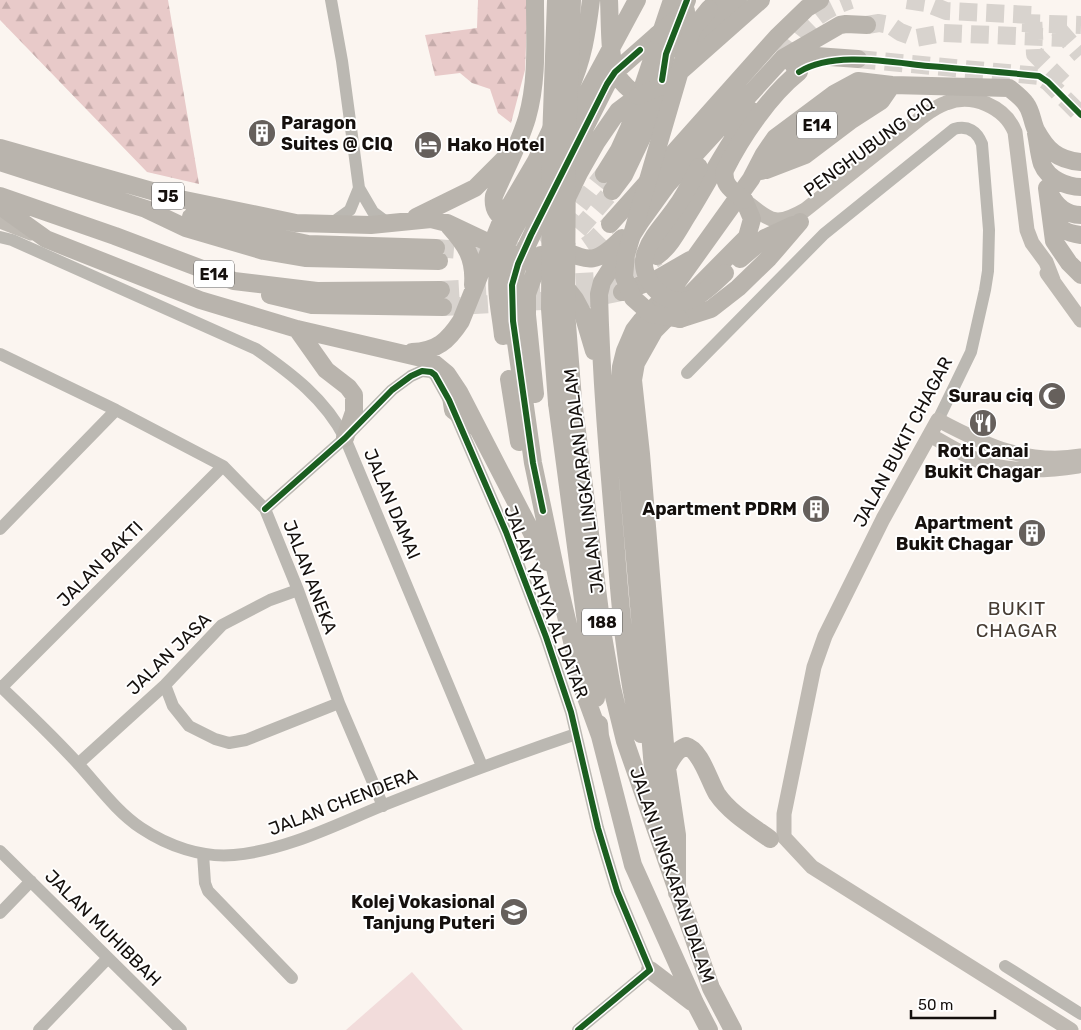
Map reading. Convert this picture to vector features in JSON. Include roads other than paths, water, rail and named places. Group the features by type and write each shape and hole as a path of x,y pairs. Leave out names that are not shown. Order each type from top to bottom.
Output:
{"highway":[{"path":"535,0 535,80 528,118 518,145 494,196 494,207 497,214 524,231 590,260 603,256 641,221"},
{"path":"540,0 552,23 567,29 580,28 589,18"},
{"name":"JALAN LINGKARAN DALAM","path":"556,0 551,141 550,309 603,636 612,688 625,741 712,988 733,1030"},
{"name":"JALAN LINGKARAN DALAM","path":"572,0 567,142 565,402 600,736 633,865 695,1004 709,1030"},
{"path":"543,511 545,466 527,315 528,261 524,231 536,161 576,74 585,47 591,0"},
{"path":"610,0 618,12 615,40 615,72 628,89 638,96"},
{"path":"524,231 615,40 637,0"},
{"path":"604,174 619,150 629,128 672,0"},
{"path":"662,80 690,44 738,0"},
{"path":"399,353 426,352 435,348 454,332 461,321 473,289 498,247 524,231 579,172 618,111 638,96 666,84 760,0"},
{"path":"610,224 777,37 807,8 820,0"},
{"path":"524,231 615,72 657,35 700,4"},
{"path":"612,191 624,175 641,143 653,112 662,80 666,54 700,4"},
{"path":"700,4 626,255 624,277 633,298 650,314 680,319 710,309 738,288 769,258 800,222"},
{"path":"656,790 640,732 623,633 601,372 599,294 602,282 667,184 783,58 840,25 867,25 843,35 804,58 790,80 761,113 726,170 724,180 728,187 744,200 752,219 747,237 654,331 636,364 633,380 642,464 667,768 676,835 677,893"},
{"path":"615,40 631,52 640,50"},
{"path":"657,256 679,230 734,136 757,104 797,69 825,62 858,60"},
{"name":"E14","path":"695,258 756,175 764,154 775,138 834,94 858,81 892,85 1010,88 1026,105 1033,117 1047,188 1054,241 1068,263 1081,274"},
{"name":"E14","path":"756,175 805,154 881,100 892,85"},
{"path":"730,114 676,207 654,235 645,254 648,277 654,288 666,298 676,302 691,299 705,290 746,252 765,238 800,222"},
{"name":"E14","path":"1035,128 1055,155 1068,161 1081,162"},
{"path":"409,220 475,188 518,145"},
{"name":"J5","path":"0,148 180,199 296,223 388,224 409,220"},
{"name":"E14","path":"0,162 146,209 186,228 264,251 314,258 437,254"},
{"path":"1043,166 1058,181 1070,187 1081,187"},
{"name":"E14","path":"1047,188 1052,199 1062,209 1074,215 1081,215"},
{"name":"E14","path":"0,196 116,236 271,295 312,305 442,298"},
{"path":"0,206 46,239 200,300 298,329 430,360 448,374 558,582"},
{"path":"1051,217 1060,229 1072,234 1081,235"},
{"path":"409,220 431,219 447,224 528,261 564,285 575,299 583,314 601,372"},
{"path":"447,224 462,241 470,256 474,272 473,289"},
{"path":"498,247 499,301 514,415 524,470 543,511 584,692 600,736"},
{"path":"622,292 657,279 695,258"},
{"path":"658,838 656,790 620,385 621,367 625,351 634,330 641,320 673,288 695,258"},
{"path":"298,329 326,370 348,387 354,395 354,412 346,438"},
{"path":"448,374 453,410 479,430"},
{"path":"667,768 679,750 686,746 690,748 696,753 717,795 735,814 770,838"},
{"path":"650,970 695,1004"}],"main road":[{"name":"PENGHUBUNG CIQ","path":"800,222 888,149 931,121 957,109 969,108 978,110 994,120 1005,134 1010,150 1016,219 1020,237 1081,320"},
{"path":"744,200 774,221 789,219 805,210 888,149"},
{"path":"3,223 46,239"},
{"path":"938,420 980,443 1000,450 1039,458 1081,456"},
{"name":"JALAN BUKIT CHAGAR","path":"936,945 812,867 784,837 784,814 814,667 825,636 883,519 938,420"},
{"path":"930,435 965,455 999,467 1036,471 1081,466"},
{"path":"936,945 1054,1030"},
{"path":"936,945 1070,1030"}],"street":[{"path":"331,0 342,61 359,188 363,198 373,212 388,224"},
{"name":"JALAN BUKIT CHAGAR","path":"686,373 824,234 954,129 968,128 979,137 982,144 989,230 988,271 971,352 938,420"},
{"path":"332,223 350,210 359,188"},
{"name":"JALAN DAMAI","path":"0,237 12,240 256,349 281,366 322,402 346,438 482,766"},
{"name":"JALAN ANEKA","path":"0,354 116,410 223,466 265,509 298,590 339,703 383,806"},
{"name":"JALAN YAHYA AL DATAR","path":"265,509 346,438 392,390 411,376 422,371 431,372 435,375 453,410 506,532 546,637 572,712 598,828 617,891 650,970"},
{"path":"0,529 116,410"},
{"name":"JALAN BAKTI","path":"1,687 223,466"},
{"name":"JALAN JASA","path":"78,764 165,685 222,625 270,600 298,590"},
{"path":"165,685 173,706 189,726 215,739 229,743 246,740 339,703"},
{"name":"JALAN CHENDERA","path":"1,687 78,764 122,813 141,828 177,847 203,854 232,855 261,851 307,838 482,766 576,734"},
{"name":"JALAN MUHIBBAH","path":"0,851 181,1030"},
{"path":"203,854 205,883 208,891 292,978"},
{"path":"0,913 31,881"},
{"path":"39,1030 108,958"},
{"path":"1005,966 1081,1014"},
{"path":"578,1030 650,970"}],"tunnel":[{"path":"783,58 804,29 819,15 851,0"},
{"path":"907,0 926,3 946,11 1033,15 1035,54 1063,82"},
{"path":"867,25 879,23 890,25 900,32 916,38 943,33 1066,38"},
{"path":"1022,23 1081,25"},
{"path":"1058,29 1081,55"},
{"path":"858,59 1039,76 1048,82 1081,115"},
{"path":"436,248 507,254 533,248 561,229 604,174"},
{"path":"556,245 574,235 612,191"},
{"path":"564,261 593,241 610,224"},
{"path":"441,290 597,281 649,263 657,257"},
{"path":"443,307 591,298 622,292"}],"place":[{"name":"Paragon Suites @ CIQ","path":"262,133"},
{"name":"Hako Hotel","path":"428,145"},
{"name":"Surau ciq","path":"1052,396"},
{"name":"Roti Canai Bukit Chagar","path":"983,423"},
{"name":"Apartment PDRM","path":"816,509"},
{"name":"Apartment Bukit Chagar","path":"1032,533"},
{"name":"Kolej Vokasional Tanjung Puteri","path":"514,912"}],"district":[{"name":"BUKIT CHAGAR","path":"1017,619"}]}
